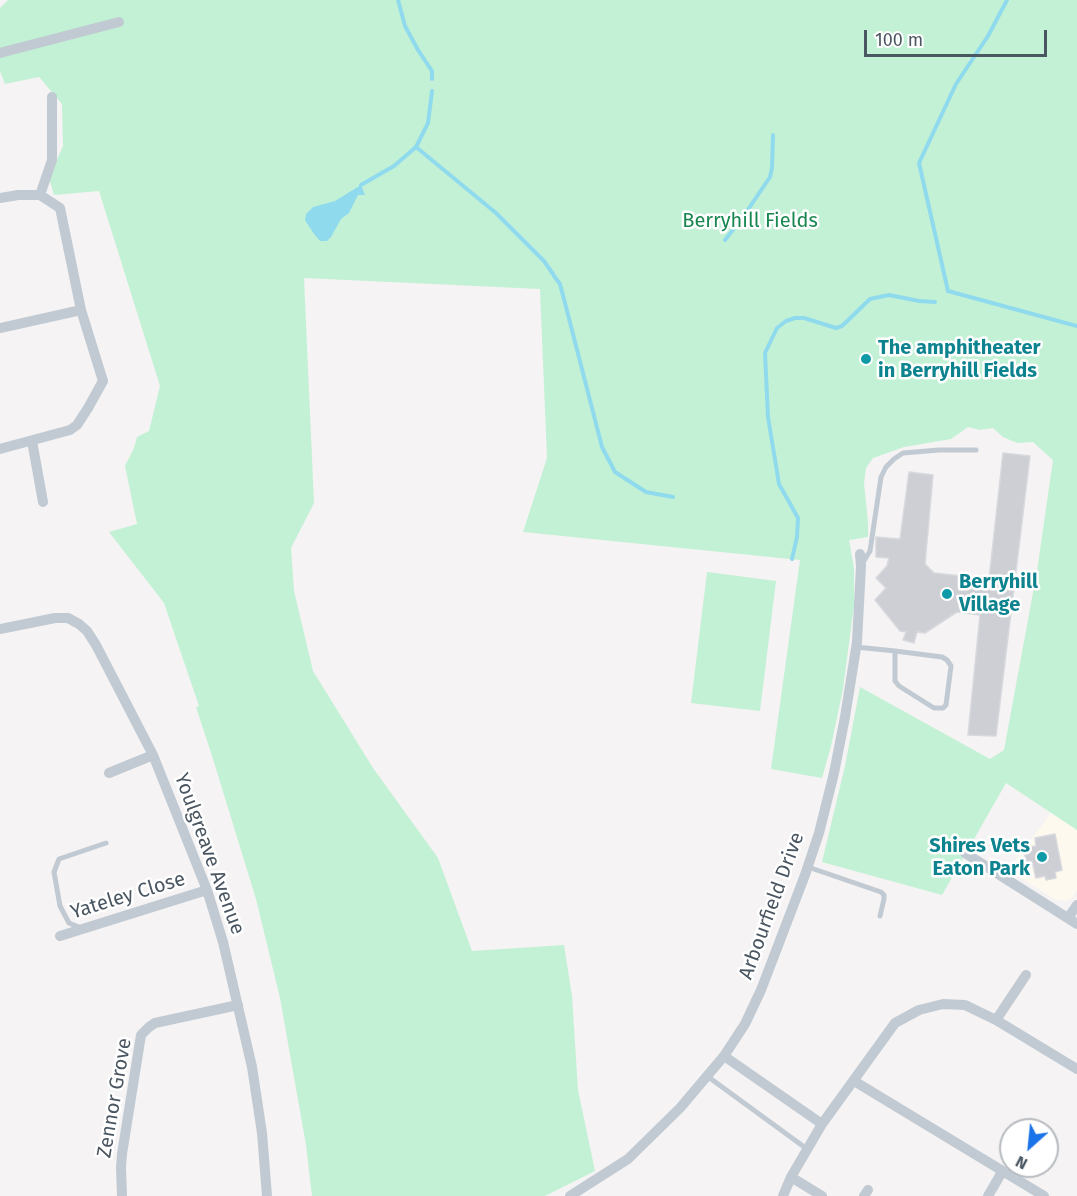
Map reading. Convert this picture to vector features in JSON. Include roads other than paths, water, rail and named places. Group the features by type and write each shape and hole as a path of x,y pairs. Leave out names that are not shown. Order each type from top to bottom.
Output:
{"street":[{"path":"0,53 119,22"},
{"path":"40,195 52,160 52,97"},
{"path":"0,198 40,195 60,208 81,310 103,381 77,425 70,430 0,449"},
{"path":"0,328 81,310"},
{"path":"32,441 43,502"},
{"name":"Arbourfield Drive","path":"570,1196 628,1159 681,1108 724,1056 745,1024 761,990 808,867 834,773 856,647 860,560"},
{"name":"Youlgreave Avenue","path":"0,629 55,618 68,618 79,624 96,645 153,755 207,890 223,942 252,1067 262,1133 267,1196"},
{"path":"109,773 153,755"},
{"path":"965,853 1073,921 1077,905"},
{"name":"Yateley Close","path":"60,936 207,890"},
{"path":"996,1020 1026,975"},
{"path":"783,1196 791,1177 822,1124 895,1023 919,1010 943,1004 965,1005 996,1020 1077,1069"},
{"name":"Zennor Grove","path":"122,1196 122,1154 141,1035 155,1023 238,1005"},
{"path":"724,1056 822,1124"},
{"path":"854,1081 999,1170"},
{"path":"791,1177 822,1196"},
{"path":"988,1196 999,1177"},
{"path":"1012,1178 1044,1196"}],"lane":[{"path":"860,560 870,551 881,477 886,467 894,459 903,453 976,450"},
{"path":"856,647 896,651 942,657 947,660 951,666 946,705 943,708 934,708 899,686 895,681 896,651"},
{"path":"82,929 69,922 60,906 54,872 59,859 106,843"},
{"path":"808,867 880,892 884,895 880,916"},
{"path":"707,1076 807,1149"}],"water":[{"path":"361,185 365,195 358,195 349,213 341,219 331,237 327,241 320,241 305,220 306,214 313,207 335,201"}],"waterway":[{"path":"398,0 405,26 432,71 432,79"},
{"path":"948,291 919,163 956,84 988,36 1007,0"},
{"path":"361,185 394,166 416,147 428,123 432,91"},
{"path":"725,240 770,177 773,135"},
{"path":"416,147 496,213 544,261 553,274"},
{"path":"554,276 560,284 602,447 615,472 646,492 673,497"},
{"path":"948,291 1077,326"},
{"path":"792,559 798,518 779,484 768,417 765,353 777,328 795,318 804,318 836,328 842,326 870,299 889,295 935,302"}],"place":[{"name":"The amphitheater in Berryhill Fields","path":"866,359"},
{"name":"Berryhill Village","path":"947,594"},
{"name":"Shires Vets Eaton Park","path":"1042,857"}],"park label":[{"name":"Berryhill Fields","path":"750,221"}]}
